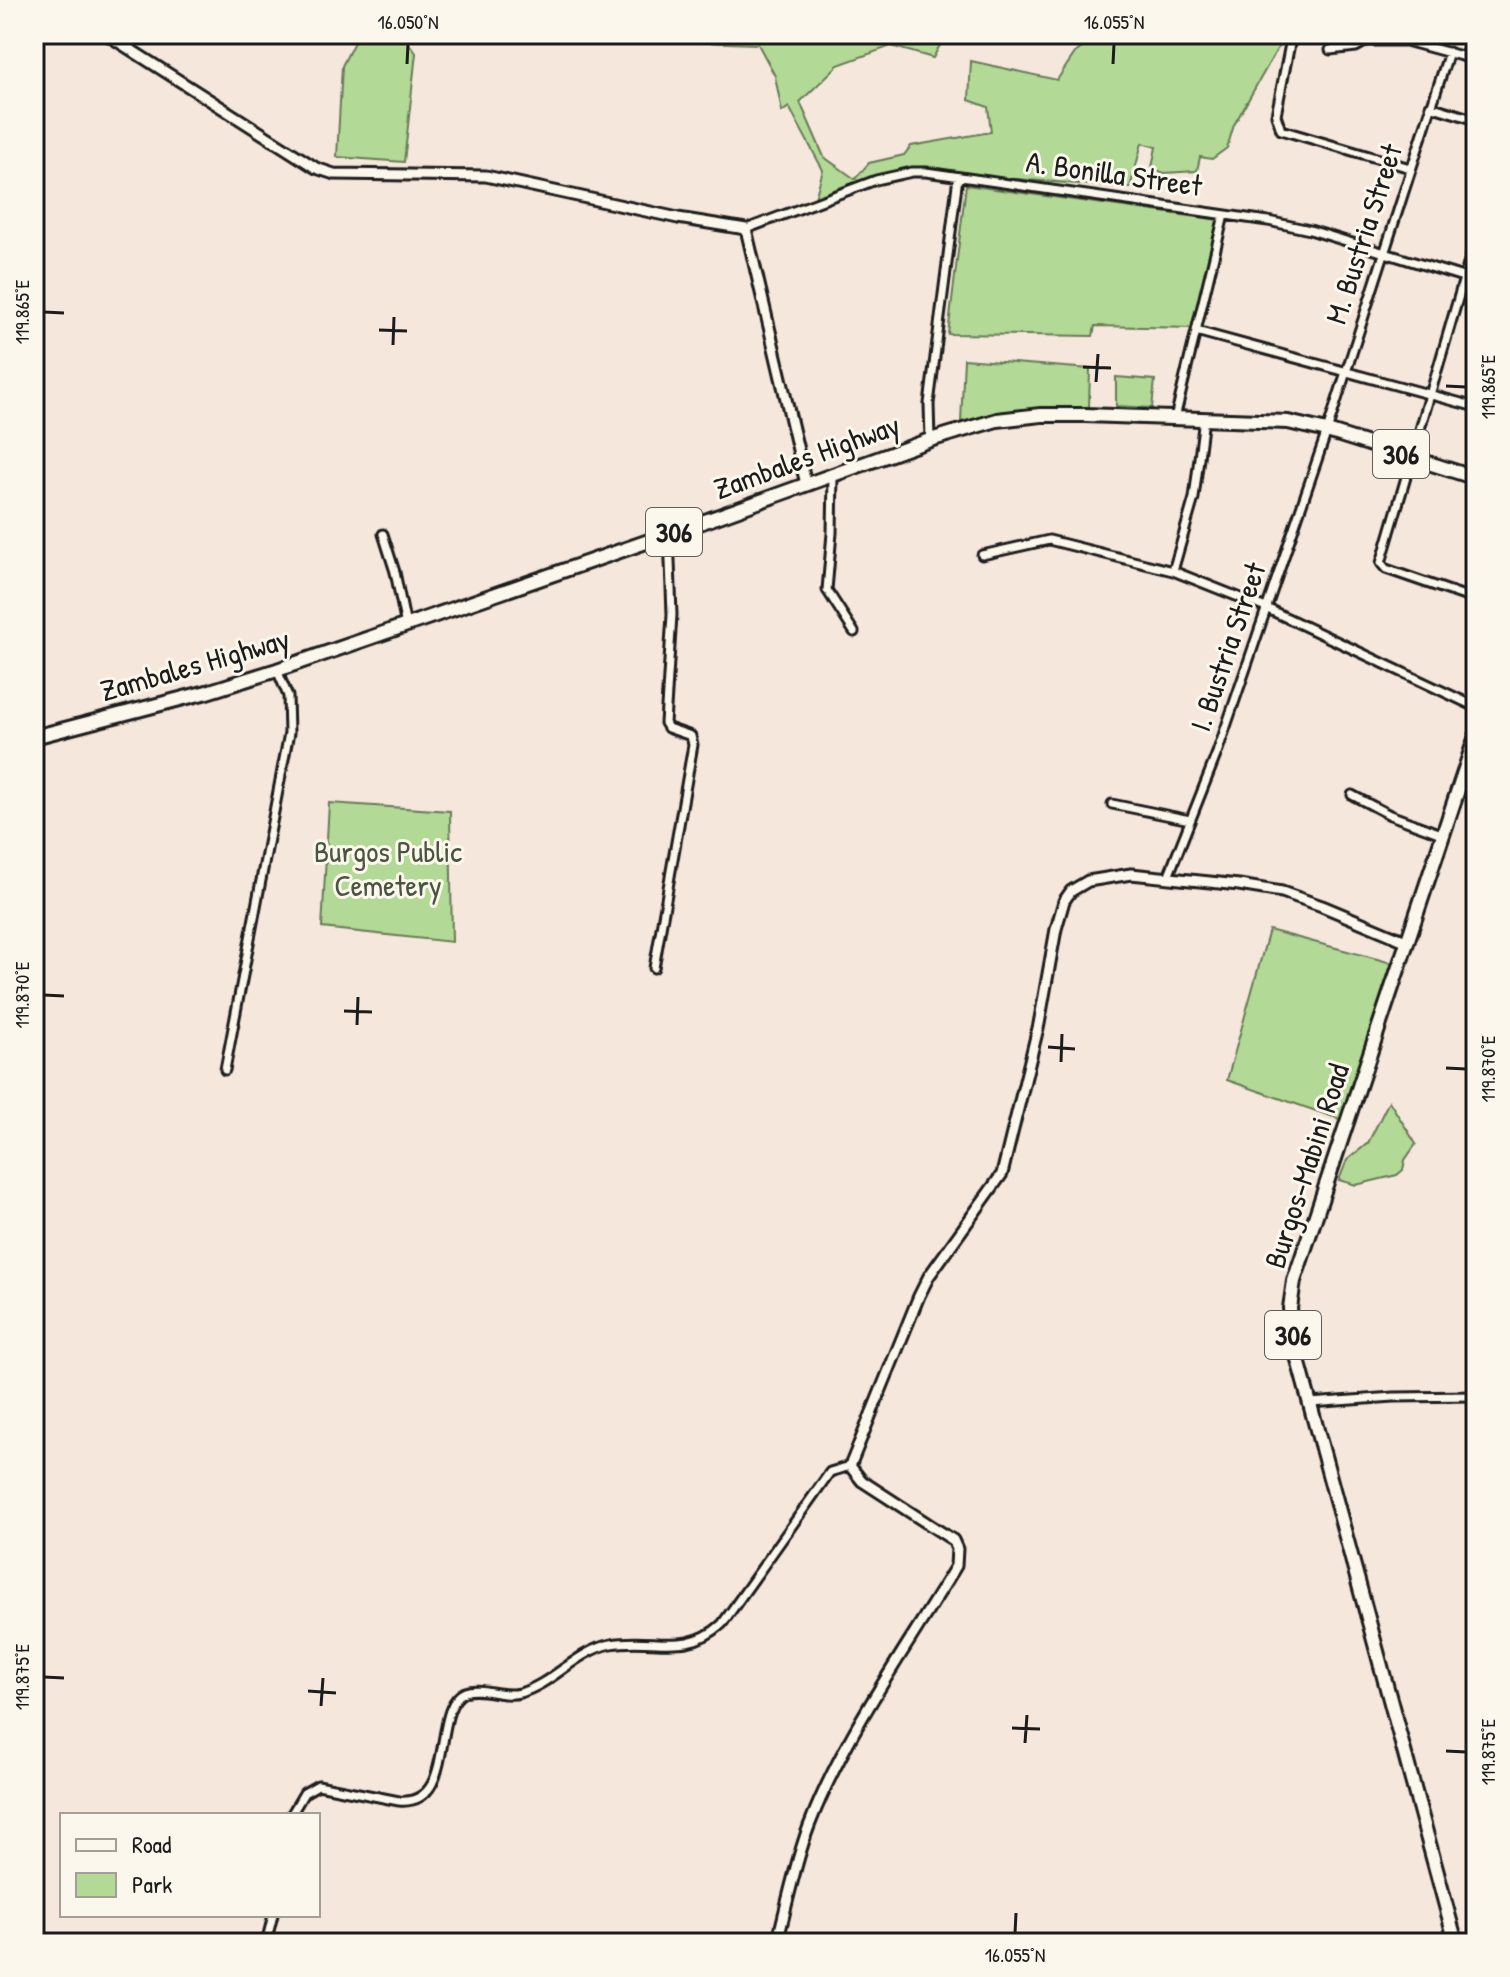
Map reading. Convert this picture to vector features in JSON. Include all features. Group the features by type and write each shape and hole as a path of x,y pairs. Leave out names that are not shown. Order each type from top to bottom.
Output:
{"main road":[{"name":"Zambales Highway","path":"34,737 207,692 277,670 930,440 997,420 1041,415 1288,422 1475,475"},
{"name":"Burgos-Mabini Road","path":"1456,1943 1294,1345 1290,1308 1294,1281 1476,736"}],"street":[{"path":"106,34 325,171 348,175 486,176 694,221 746,229 806,484"},
{"path":"1330,50 1356,47 1368,38 1406,41 1476,60"},
{"path":"1290,44 1276,115 1281,130 1410,168"},
{"name":"M. Bustria Street","path":"1327,431 1449,52"},
{"path":"1430,106 1476,120"},
{"name":"A. Bonilla Street","path":"746,229 898,174 926,172 1310,230 1476,281"},
{"path":"930,440 929,404 958,177"},
{"path":"1175,418 1224,215"},
{"path":"1476,237 1381,559 1386,569 1476,600"},
{"path":"1196,331 1476,407"},
{"path":"1173,571 1194,498 1204,418"},
{"name":"I. Bustria Street","path":"1168,877 1217,753 1327,431"},
{"path":"833,475 833,523 827,590 854,632"},
{"path":"383,534 395,572 406,626"},
{"path":"654,968 693,745 691,736 668,728 665,723 672,600 669,534"},
{"path":"982,555 1049,540 1173,571 1266,608 1476,707"},
{"path":"225,1070 289,733 288,696 277,670"},
{"path":"1352,795 1390,815 1444,835"},
{"path":"1112,804 1190,820"},
{"path":"850,1466 929,1276 1002,1174 1039,1024 1056,929 1064,901 1071,891 1088,881 1131,874 1282,892 1408,942"},
{"path":"1310,1403 1394,1397 1476,1396"},
{"path":"292,1813 304,1793 318,1785 399,1801 411,1802 425,1796 434,1779 453,1706 464,1693 522,1693 579,1658 609,1645 685,1643 705,1637 722,1624 830,1472 850,1466"},
{"path":"777,1943 799,1852 811,1822 849,1743 956,1566 953,1540 862,1481 850,1466"},
{"path":"266,1943 272,1917"}],"green space":[{"path":"358,34 402,34 416,53 404,162 337,157 342,66"},
{"path":"632,34 946,34 933,58 891,46 838,65 800,102 824,157 855,179 869,163 904,155 911,146 991,132 988,107 969,100 971,61 1057,80 1075,53 1101,34 1274,34 1284,37 1234,125 1227,148 1212,159 1200,157 1197,171 1164,173 1152,168 1156,147 1142,143 1130,188 900,170 861,183 858,181 859,184 814,202 823,170 789,107 782,112 775,76 758,44 635,40"},
{"path":"966,185 1219,220 1194,328 1095,326 1093,336 948,334"},
{"path":"964,359 1090,369 1089,407 1024,410 961,422"},
{"path":"1116,377 1155,380 1152,408 1116,406"},
{"name":"Burgos Public Cemetery","path":"329,803 450,811 452,942 322,928"},
{"path":"1269,930 1392,963 1342,1120 1227,1080"},
{"path":"1389,1101 1416,1144 1405,1160 1403,1170 1397,1175 1356,1185 1339,1180 1347,1160 1368,1143"}]}
